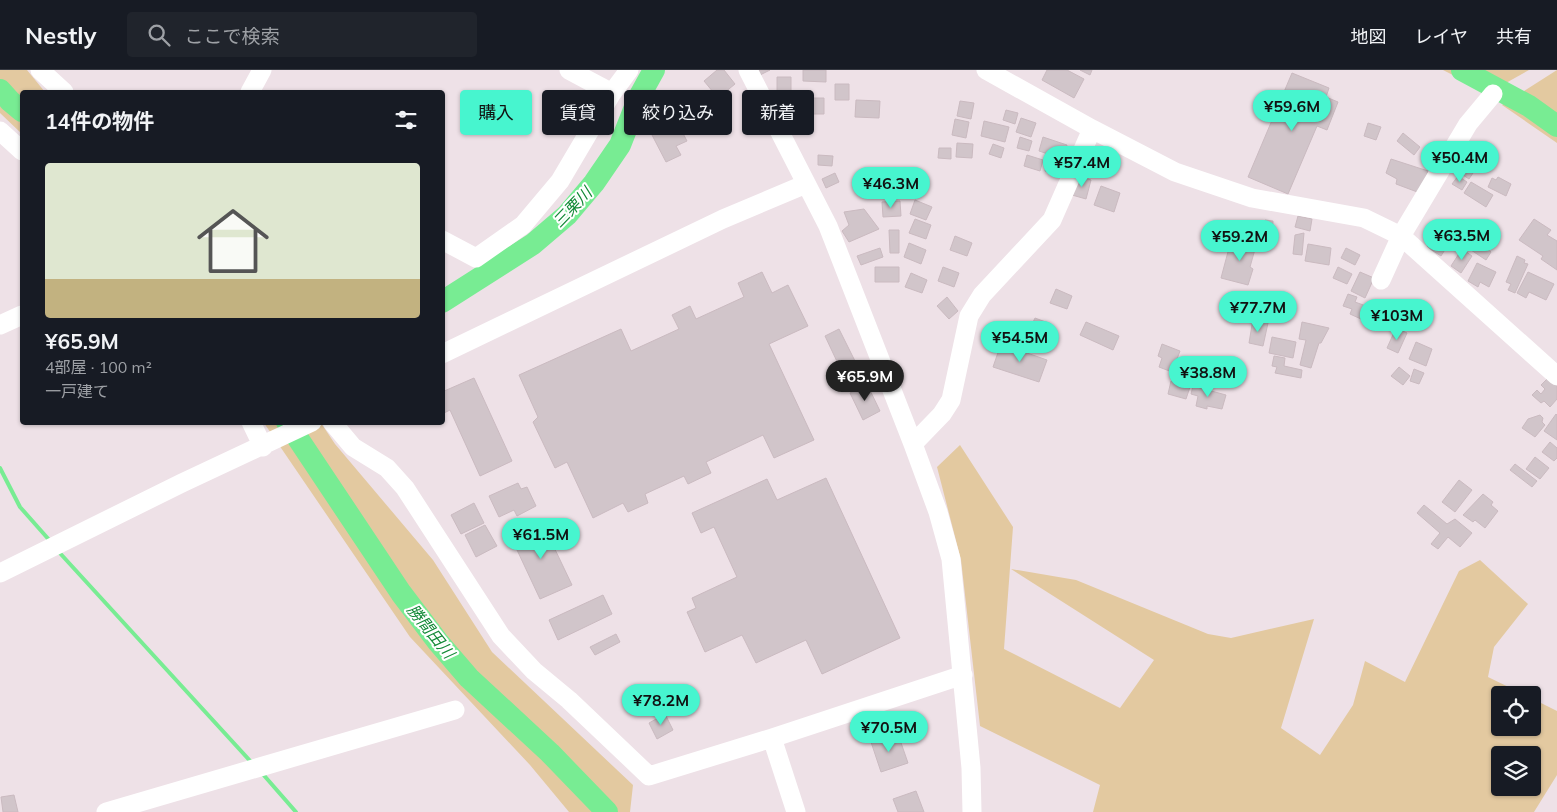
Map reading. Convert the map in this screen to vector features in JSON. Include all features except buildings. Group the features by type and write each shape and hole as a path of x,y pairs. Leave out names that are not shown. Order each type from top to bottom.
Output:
{"street":[{"path":"40,70 62,90"},
{"path":"251,90 262,70"},
{"path":"569,70 606,90"},
{"path":"614,90 629,70"},
{"path":"748,70 828,226 938,512 952,559 964,675 971,768 972,812"},
{"path":"986,70 1092,129 1184,175 1252,198 1364,218 1401,236 1557,376"},
{"path":"1381,280 1401,236 1468,124 1493,94"},
{"path":"913,444 942,414 951,400 969,316 982,295 1052,220 1092,129"},
{"path":"0,131 20,149"},
{"path":"445,242 476,258 523,225 560,181 587,135"},
{"path":"445,353 723,219 806,184"},
{"path":"0,325 20,315"},
{"path":"253,425 266,445"},
{"path":"0,573 182,483 306,425"},
{"path":"335,425 353,447 386,468 405,488 501,636 534,671 569,700 649,776 964,675"},
{"path":"106,812 455,710"},
{"path":"772,738 796,812"}],"shaded area":[{"path":"0,70 27,70 43,90 20,90 20,132 0,113"},
{"path":"1443,70 1529,70 1488,93"},
{"path":"1557,70 1557,143 1502,105"},
{"path":"265,425 322,425 335,444 433,560 492,652 633,785 630,812 569,812 530,765 410,637"},
{"path":"960,445 1013,527 1004,649 1120,708 1154,660 1011,569 1076,580 1208,634 1231,638 1314,619 1281,728 1320,755 1353,705 1365,661 1405,682 1459,571 1480,560 1528,604 1494,647 1488,677 1506,686 1491,686 1491,736 1541,736 1541,703 1557,711 1557,775 1534,812 1093,812 1100,785 980,726 961,560 937,467"}],"waterway":[{"name":"三栗川","path":"445,300 533,244 567,215 594,183 620,145 639,97 654,70"},
{"name":"三栗川","path":"1462,70 1529,106 1557,126"},
{"name":"勝間田川","path":"0,90 20,109"},
{"name":"勝間田川","path":"289,425 401,593 438,642 469,678 550,753 607,812"},
{"path":"0,468 20,507 51,542"},
{"path":"58,551 253,764"},
{"path":"261,772 296,812"}]}
